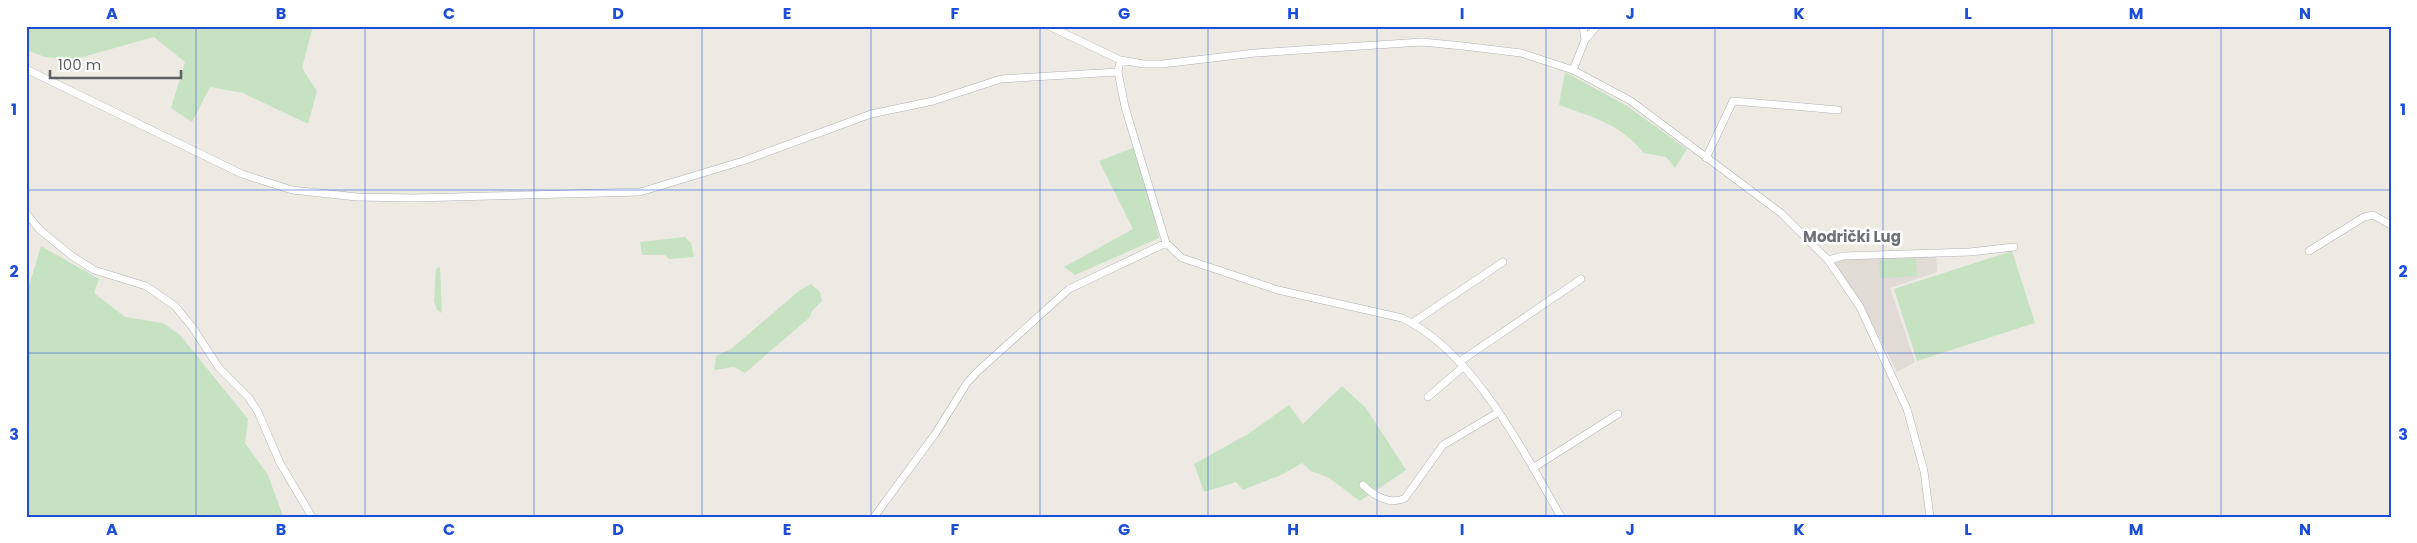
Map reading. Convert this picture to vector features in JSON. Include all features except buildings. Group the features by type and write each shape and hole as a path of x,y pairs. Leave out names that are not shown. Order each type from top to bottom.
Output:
{"street":[{"path":"1049,26 1120,60 1131,63 1162,64 1255,53 1422,42 1521,53 1574,70 1631,100 1781,213 1828,260 1860,307 1907,408 1924,471 1930,517"},
{"path":"1583,26 1585,40"},
{"path":"1574,70 1585,40 1597,26"},
{"path":"1120,60 1118,72 1125,107 1166,243 1182,258 1278,290 1402,318 1412,323 1461,365 1499,412 1561,517"},
{"path":"26,69 242,174 292,190 347,196 414,198 640,192 743,162 871,114 933,100 1001,79 1118,72"},
{"path":"1706,158 1733,101 1838,110"},
{"path":"26,213 40,230 72,256 94,270 146,286 175,306 193,328 219,368 249,398 258,412 280,463 312,517"},
{"path":"2309,250 2364,217 2372,215 2391,225"},
{"path":"874,517 935,434 967,383 977,372 1069,289 1166,243"},
{"path":"1828,260 1843,256 1970,252 2014,247"},
{"path":"1412,323 1503,262"},
{"path":"1428,397 1461,365 1581,279"},
{"path":"1363,484 1376,495 1389,500 1396,501 1405,498 1443,445 1499,412"},
{"path":"1533,468 1618,414"}],"shaded area":[{"path":"1936,255 1937,272 1890,288 1915,362 1897,372 1861,302 1834,263 1844,259"}],"green space":[{"path":"26,26 313,26 302,68 317,91 308,124 243,93 210,87 192,122 171,108 185,62 154,37 72,60 45,57 26,50"},
{"path":"1565,72 1627,106 1687,149 1675,168 1666,157 1644,153 1635,143 1615,128 1595,118 1559,105"},
{"path":"1138,146 1159,238 1075,275 1064,267 1133,229 1099,161"},
{"path":"685,237 691,243 694,257 669,259 665,255 642,255 640,242"},
{"path":"41,246 99,279 94,293 125,317 163,323 180,335 248,419 245,443 268,475 283,516 26,517 26,296"},
{"path":"2012,251 2035,323 1917,361 1894,289"},
{"path":"1916,258 1917,276 1880,278 1879,260"},
{"path":"440,267 442,313 437,310 434,301 436,269"},
{"path":"811,284 820,292 822,301 812,311 810,317 745,373 734,367 714,370 716,356 731,349 800,290"},
{"path":"1342,386 1366,408 1406,470 1360,501 1329,478 1311,471 1302,463 1281,475 1243,490 1236,482 1204,492 1194,464 1248,434 1289,405 1303,424"}],"district":[{"name":"Modrički Lug","path":"1852,237"}]}
